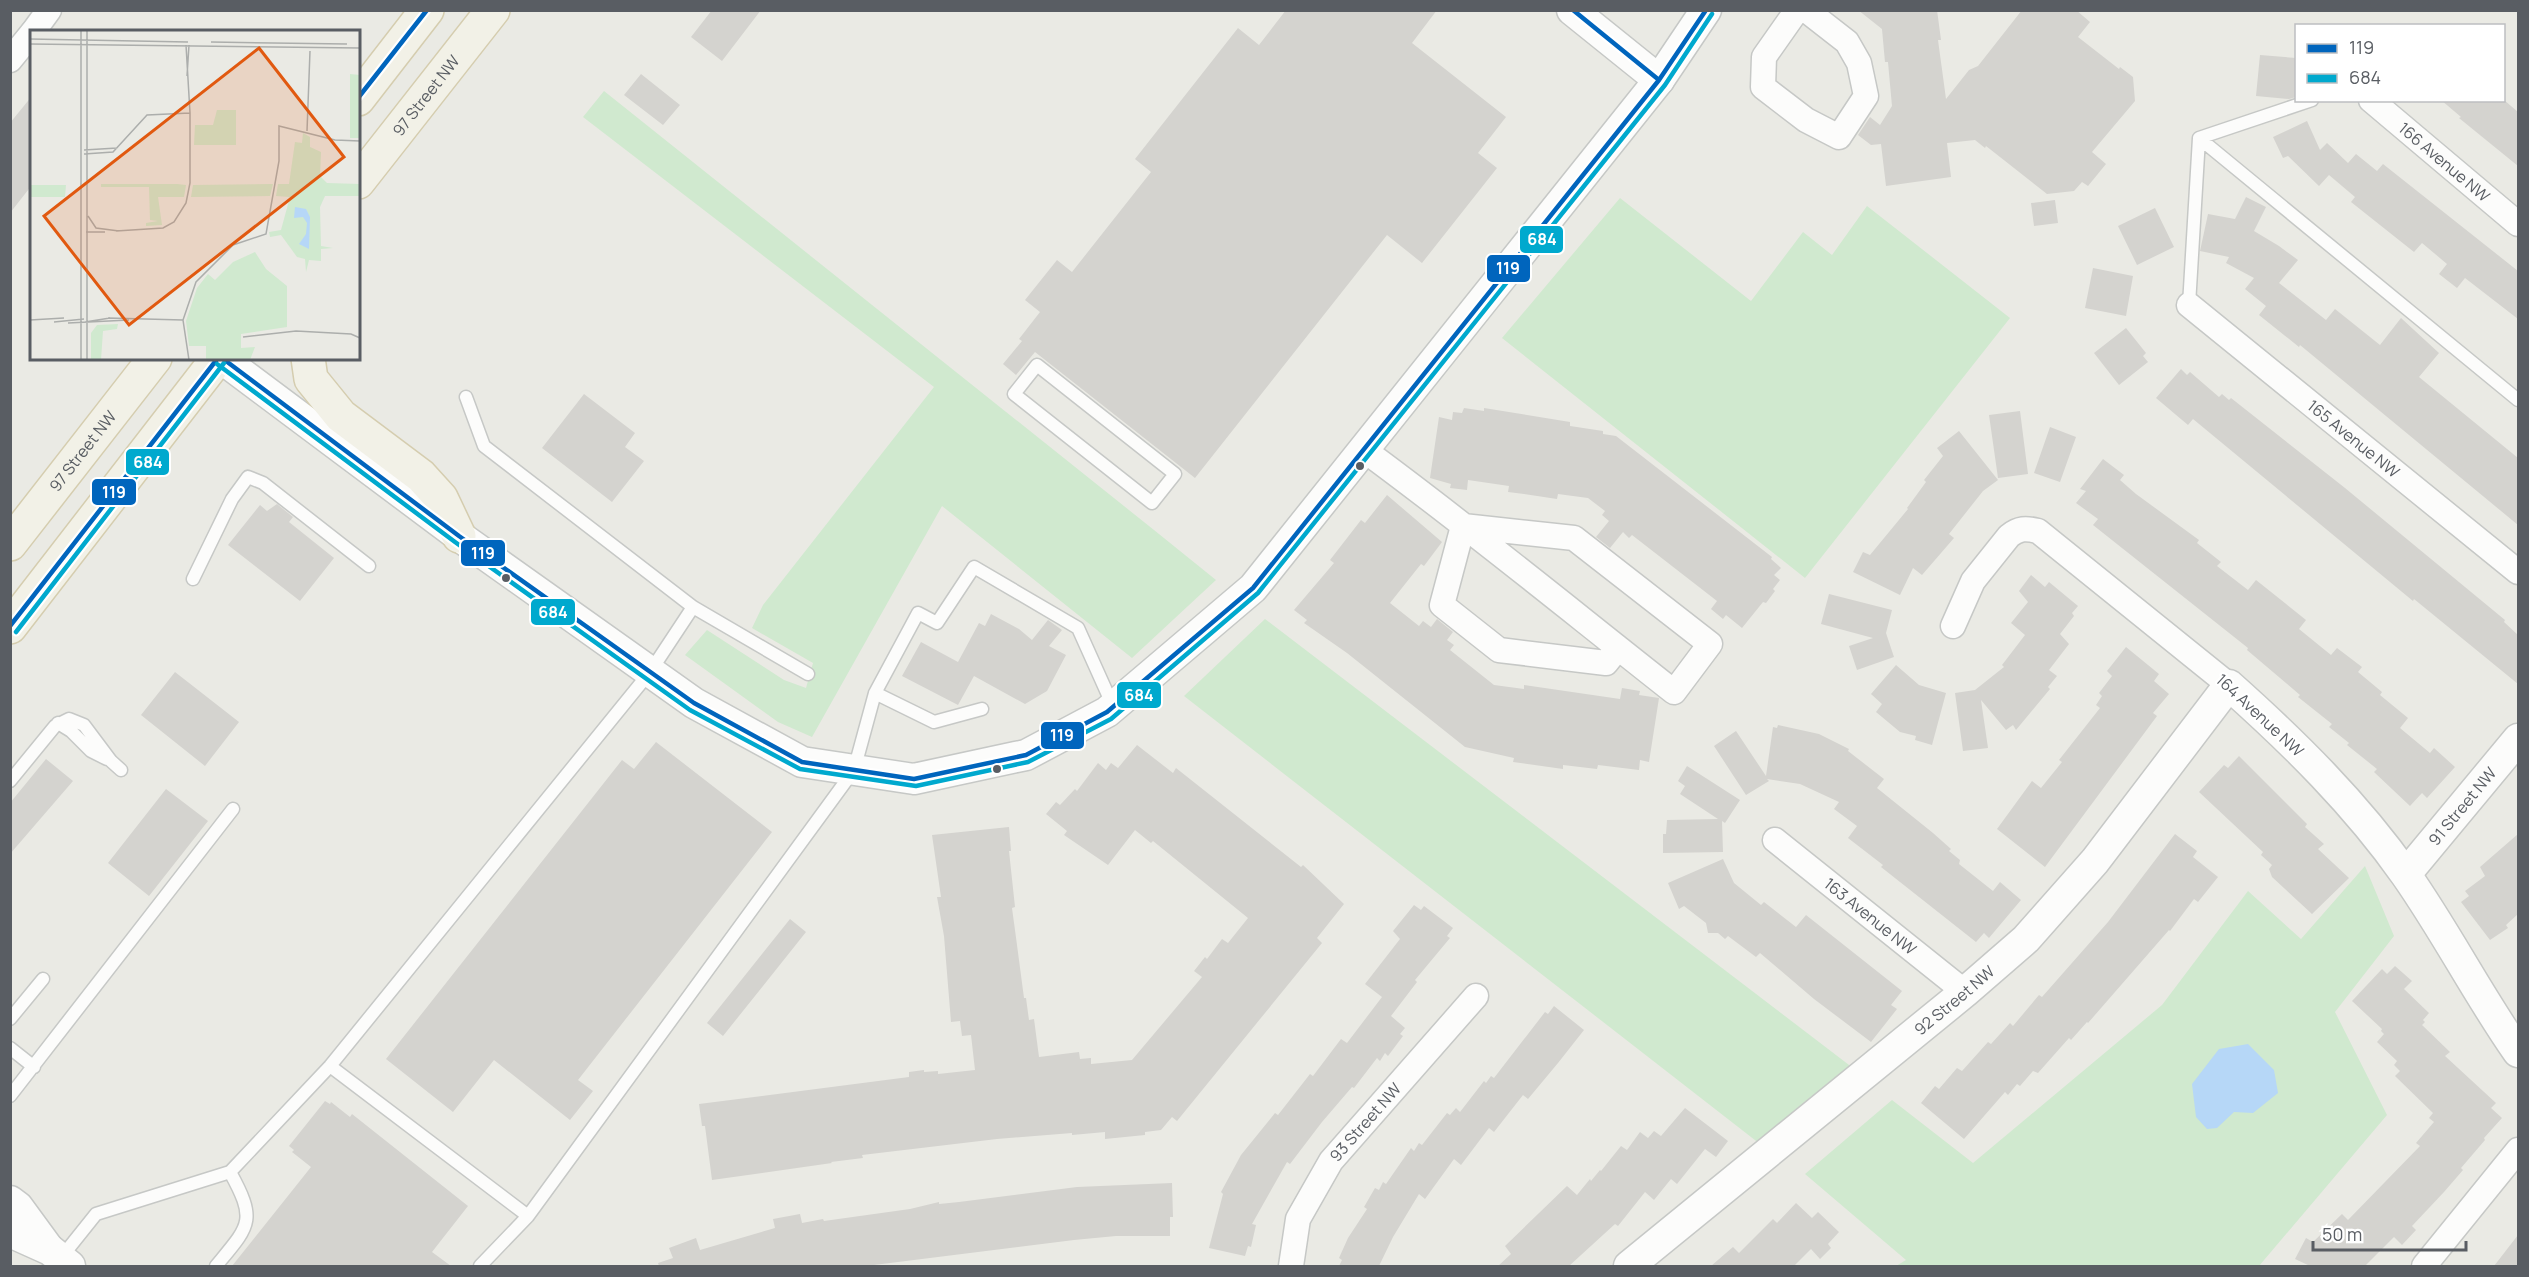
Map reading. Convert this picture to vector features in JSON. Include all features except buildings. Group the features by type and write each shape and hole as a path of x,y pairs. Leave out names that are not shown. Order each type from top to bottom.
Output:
{"main road":[{"path":"360,96 427,10"},
{"name":"97 Street NW","path":"360,179 494,10"},
{"name":"97 Street NW","path":"10,544 153,360"},
{"path":"10,627 218,360"},
{"path":"308,360 311,379 340,416 421,476 441,498 459,536"}],"street":[{"path":"34,30 49,10"},
{"path":"1572,10 1659,80"},
{"path":"223,360 459,536 694,703 802,762 914,780 1026,755 1113,706 1253,588 1659,80 1706,10"},
{"path":"1797,10 1764,57 1763,87 1806,120 1839,136 1866,96 1859,63 1847,42 1806,10"},
{"path":"10,60 30,35"},
{"name":"166 Avenue NW","path":"2373,102 2518,224"},
{"name":"165 Avenue NW","path":"2189,305 2518,572"},
{"path":"1364,450 1674,692 1710,644 1574,538 1463,526"},
{"path":"1463,526 1442,605 1499,650 1606,663 1618,648"},
{"name":"164 Avenue NW","path":"1953,626 1973,580 2009,536 2016,530 2026,528 2038,531 2229,685 2335,787 2406,874 2518,1052"},
{"name":"92 Street NW","path":"1629,1266 1965,992 2026,939 2095,861 2229,685"},
{"name":"91 Street NW","path":"2406,874 2518,739"},
{"name":"163 Avenue NW","path":"1775,840 1965,992"},
{"name":"93 Street NW","path":"1291,1266 1298,1219 1331,1161 1476,996"},
{"path":"2424,1266 2518,1150"},
{"path":"10,1201 18,1207 59,1260"},
{"path":"10,1232 59,1260"}],"lane":[{"path":"2199,138 2306,102"},
{"path":"2189,305 2199,138"},
{"path":"2199,138 2518,400"},
{"path":"1037,365 1175,474 1152,503 1014,394 1037,365"},
{"path":"466,397 484,446 693,607 808,674"},
{"path":"194,579 232,499 248,477 263,483 369,566"},
{"path":"480,1266 528,1216 854,770 875,693 918,613 937,623 974,567 1078,628 1113,706"},
{"path":"59,1260 96,1214 230,1172 330,1066 650,672 693,607"},
{"path":"875,693 934,722 982,709"},
{"path":"10,781 58,723 71,731 91,751 116,765"},
{"path":"10,1096 232,809"},
{"path":"10,1019 43,979"},
{"path":"10,1048 34,1067"},
{"path":"330,1066 528,1216"},
{"path":"216,1266 240,1238 247,1216 245,1199 230,1172"}],"green space":[{"path":"604,91 1216,580 1132,658 942,506 812,737 778,722 685,655 707,630 784,680 806,688 813,663 752,628 763,605 934,387 583,117"},
{"path":"1620,198 1751,301 1803,232 1832,255 1867,206 2010,318 1805,578 1502,338"},
{"path":"1265,619 1853,1068 1760,1144 1184,696"},
{"path":"2365,866 2394,936 2335,1012 2387,1115 2259,1266 1896,1266 1906,1260 1805,1174 1892,1100 1973,1163 2162,1005 2248,891 2301,939"}],"water":[{"path":"2248,1044 2274,1070 2278,1093 2253,1113 2234,1112 2217,1128 2207,1129 2196,1117 2192,1084 2219,1049"}],"transit line":[{"name":"119","path":"360,95 427,10"},
{"name":"119","path":"1573,10 1659,80"},
{"name":"119","path":"225,360 459,536 694,703 802,762 914,779 1026,755 1107,712 1253,588 1659,80 1706,10"},
{"name":"684","path":"217,364 455,542 690,710 800,769 916,786 1028,762 1111,719 1258,593 1665,85 1712,14"},
{"name":"119","path":"10,626 216,360"},
{"name":"684","path":"16,632 224,363"}]}
